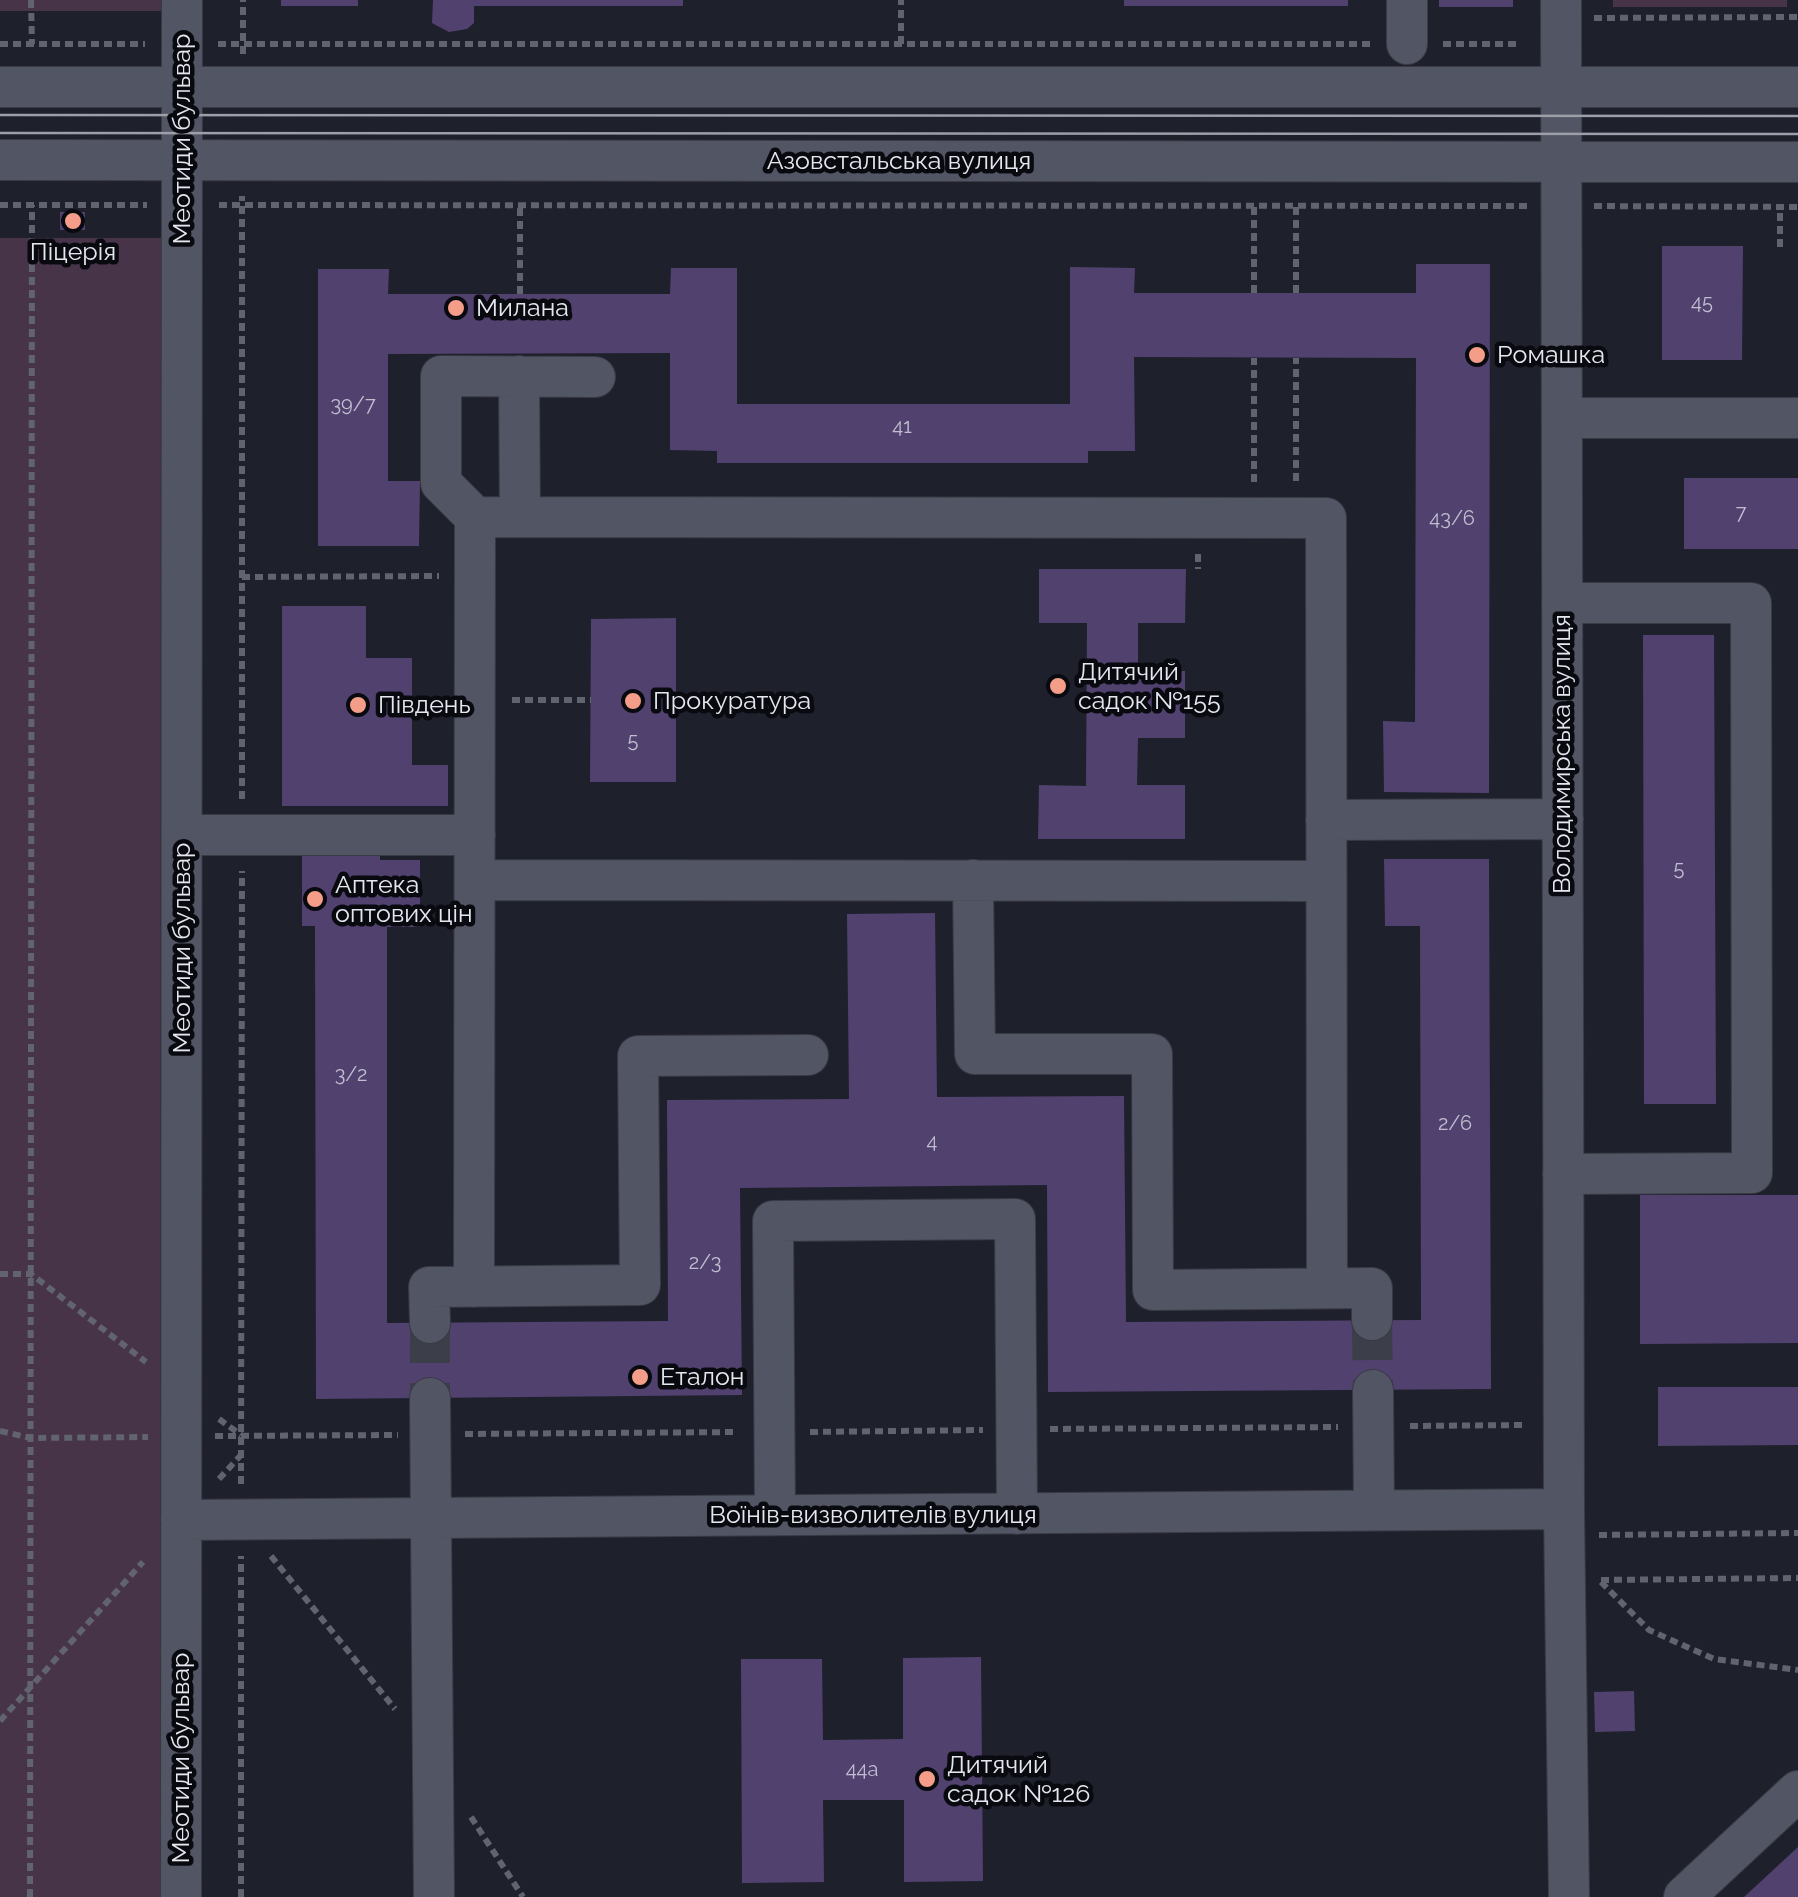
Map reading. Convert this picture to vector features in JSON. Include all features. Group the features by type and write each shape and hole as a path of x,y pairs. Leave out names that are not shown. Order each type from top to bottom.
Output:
{"street":[{"name":"Меотиди бульвар","path":"181,1897 182,0"},
{"path":"1407,0 1407,44"},
{"name":"Володимирська вулиця","path":"1561,0 1568,1897"},
{"path":"0,88 1798,88"},
{"name":"Азовстальська вулиця","path":"0,160 1798,162"},
{"path":"595,377 441,376 441,483 475,517 1326,518 1327,1288"},
{"path":"520,376 520,517"},
{"path":"1562,418 1798,418"},
{"path":"474,1287 475,517"},
{"path":"1562,604 1751,603 1752,1173 1563,1174"},
{"path":"1326,820 1562,819"},
{"path":"182,835 475,835"},
{"path":"475,880 1326,881"},
{"path":"973,880 975,1054 1152,1054 1154,1290 1372,1288 1372,1320"},
{"path":"430,1323 429,1287 640,1285 638,1056 808,1055"},
{"path":"775,1515 773,1221 1015,1218 1017,1514"},
{"path":"1373,1408 1374,1510"},
{"path":"430,1416 434,1897"},
{"name":"Воїнів-визволителів вулиця","path":"182,1520 1374,1510 1564,1522"},
{"path":"1684,1897 1798,1791"}],"path":[{"path":"32,0 32,44"},
{"path":"242,0 242,44"},
{"path":"901,44 902,0"},
{"path":"1602,18 1798,18"},
{"path":"0,44 1521,44"},
{"path":"0,205 1522,206"},
{"path":"30,1897 32,205"},
{"path":"241,1897 242,205"},
{"path":"520,205 520,294"},
{"path":"1254,206 1254,293"},
{"path":"1296,206 1296,293"},
{"path":"1601,206 1798,207"},
{"path":"1780,207 1780,248"},
{"path":"1254,358 1254,518"},
{"path":"1296,358 1296,518"},
{"path":"242,576 475,576"},
{"path":"475,700 590,700"},
{"path":"0,1274 30,1274 242,1436 430,1416 774,1432 1016,1430 1373,1408 1524,1425"},
{"path":"0,1431 31,1438 182,1437"},
{"path":"0,1720 242,1454"},
{"path":"242,1520 397,1712"},
{"path":"1564,1522 1798,1532"},
{"path":"1798,1578 1599,1580 1650,1630 1714,1659 1798,1670"},
{"path":"433,1757 523,1897"}],"shaded area":[{"path":"0,0 161,0 161,11 0,11"},
{"path":"1613,0 1787,0 1787,7 1613,7"},
{"path":"0,238 161,238 160,1897 0,1897"}],"building":[{"path":"281,0 358,0 358,6 281,6"},
{"path":"433,0 683,0 683,6 474,6 474,23 467,29 449,32 432,23"},
{"path":"1124,0 1348,0 1348,6 1124,6"},
{"path":"1439,0 1513,0 1513,7 1439,7"},
{"path":"60,212 85,212 85,230 60,230"},
{"path":"1662,246 1743,246 1742,360 1662,360"},
{"path":"1416,264 1490,264 1489,793 1384,792 1383,721 1415,722 1416,358 1134,357 1135,451 1088,451 1088,463 717,463 717,451 670,450 670,353 388,354 388,481 420,481 419,546 318,546 318,269 389,269 388,294 670,294 671,268 737,268 737,404 1070,404 1070,267 1135,268 1134,293 1416,293"},
{"path":"1684,478 1798,478 1798,549 1684,549"},
{"path":"1039,569 1186,569 1185,623 1138,623 1138,671 1185,671 1185,738 1138,738 1137,785 1185,785 1185,839 1038,839 1039,785 1086,786 1087,623 1039,623"},
{"path":"282,606 366,606 366,658 412,658 412,765 448,765 448,806 282,806"},
{"path":"676,618 676,782 590,782 591,619"},
{"path":"1643,635 1714,635 1716,1104 1644,1104"},
{"path":"302,846 380,847 380,860 420,860 420,927 387,927 387,1323 668,1321 667,1100 849,1099 847,914 935,913 937,1097 1124,1096 1126,1322 1421,1320 1420,926 1385,926 1384,859 1489,859 1491,1389 1048,1392 1047,1185 740,1188 742,1395 316,1399 315,926 302,926"},
{"path":"1640,1195 1798,1195 1798,1343 1640,1344"},
{"path":"1658,1387 1798,1387 1798,1445 1658,1446"},
{"path":"981,1657 983,1881 904,1882 904,1800 823,1800 824,1882 742,1883 741,1659 822,1659 823,1740 903,1739 903,1658"},
{"path":"1634,1691 1635,1731 1595,1732 1594,1692"},
{"path":"1798,1847 1798,1897 1744,1897"}],"tunnel":[{"path":"1372,1320 1373,1390"},
{"path":"430,1323 430,1398"}],"tram line":[{"path":"0,115 1798,116"},
{"path":"0,133 1798,134"}],"place":[{"name":"Піцерія","path":"73,221"},
{"name":"Милана","path":"456,308"},
{"name":"Ромашка","path":"1477,355"},
{"name":"Дитячий садок №155","path":"1058,686"},
{"name":"Прокуратура","path":"633,701"},
{"name":"Південь","path":"358,705"},
{"name":"Аптека оптових цін","path":"315,899"},
{"name":"Еталон","path":"640,1377"},
{"name":"Дитячий садок №126","path":"927,1779"}]}
